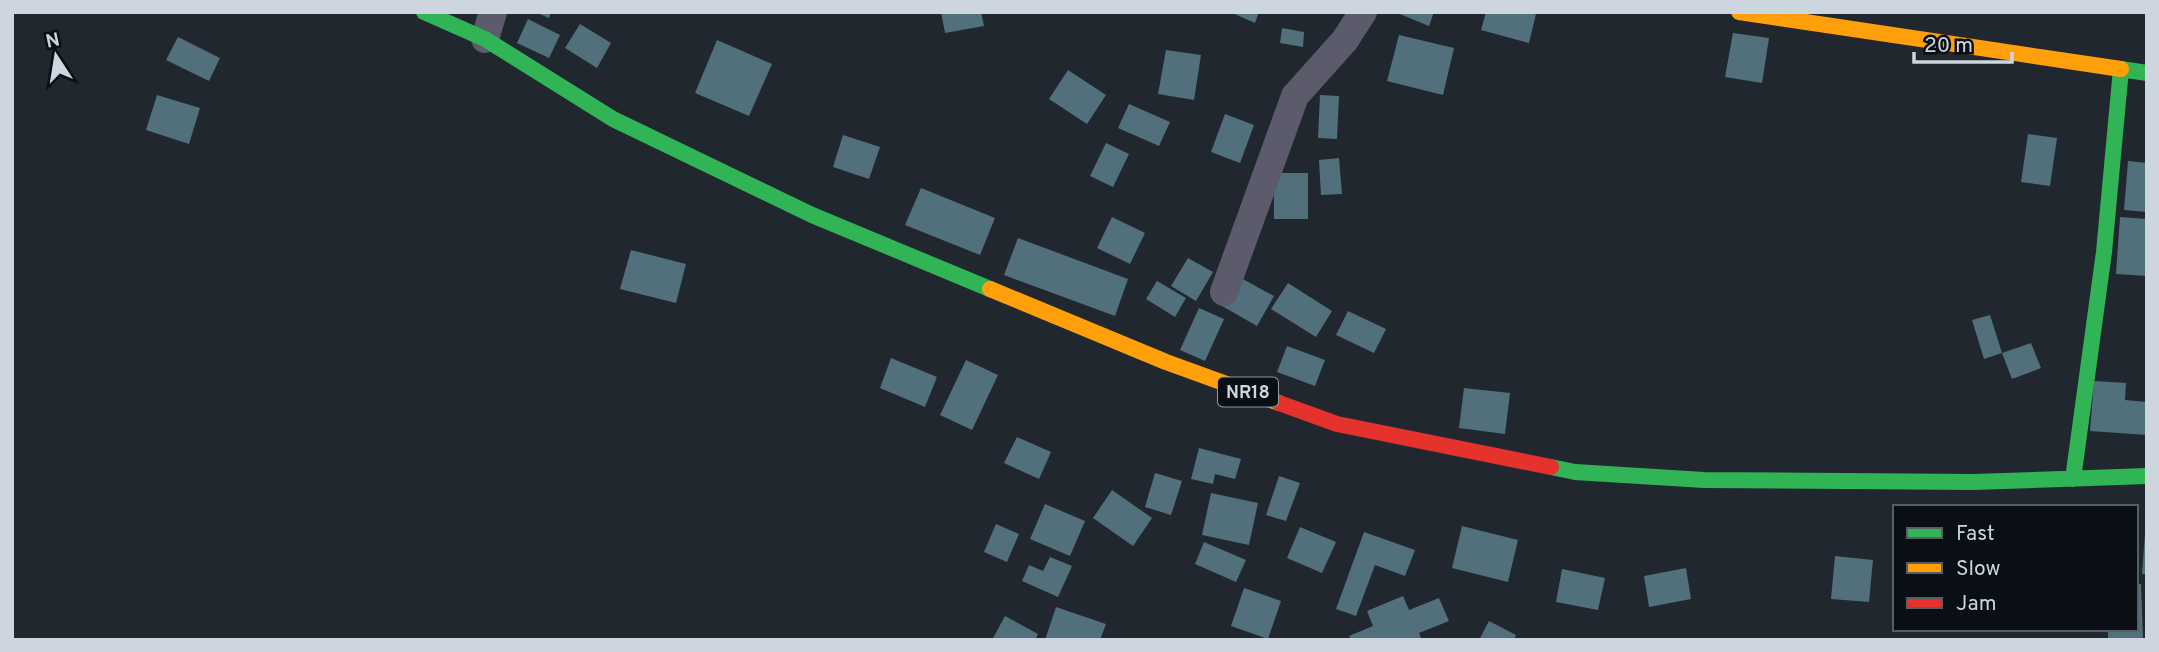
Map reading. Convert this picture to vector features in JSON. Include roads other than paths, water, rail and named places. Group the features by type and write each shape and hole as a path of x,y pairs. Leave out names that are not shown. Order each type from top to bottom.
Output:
{"main road":[{"name":"NR18","path":"424,12 485,39 613,119 812,215 1166,362 1337,424 1575,472 1731,481 1974,482 2147,477"},
{"path":"1739,12 2147,73"},
{"path":"2073,479 2104,252 2122,69"}],"street":[{"path":"485,39 493,12"},
{"path":"1224,292 1295,96 1345,40 1363,12"}]}
